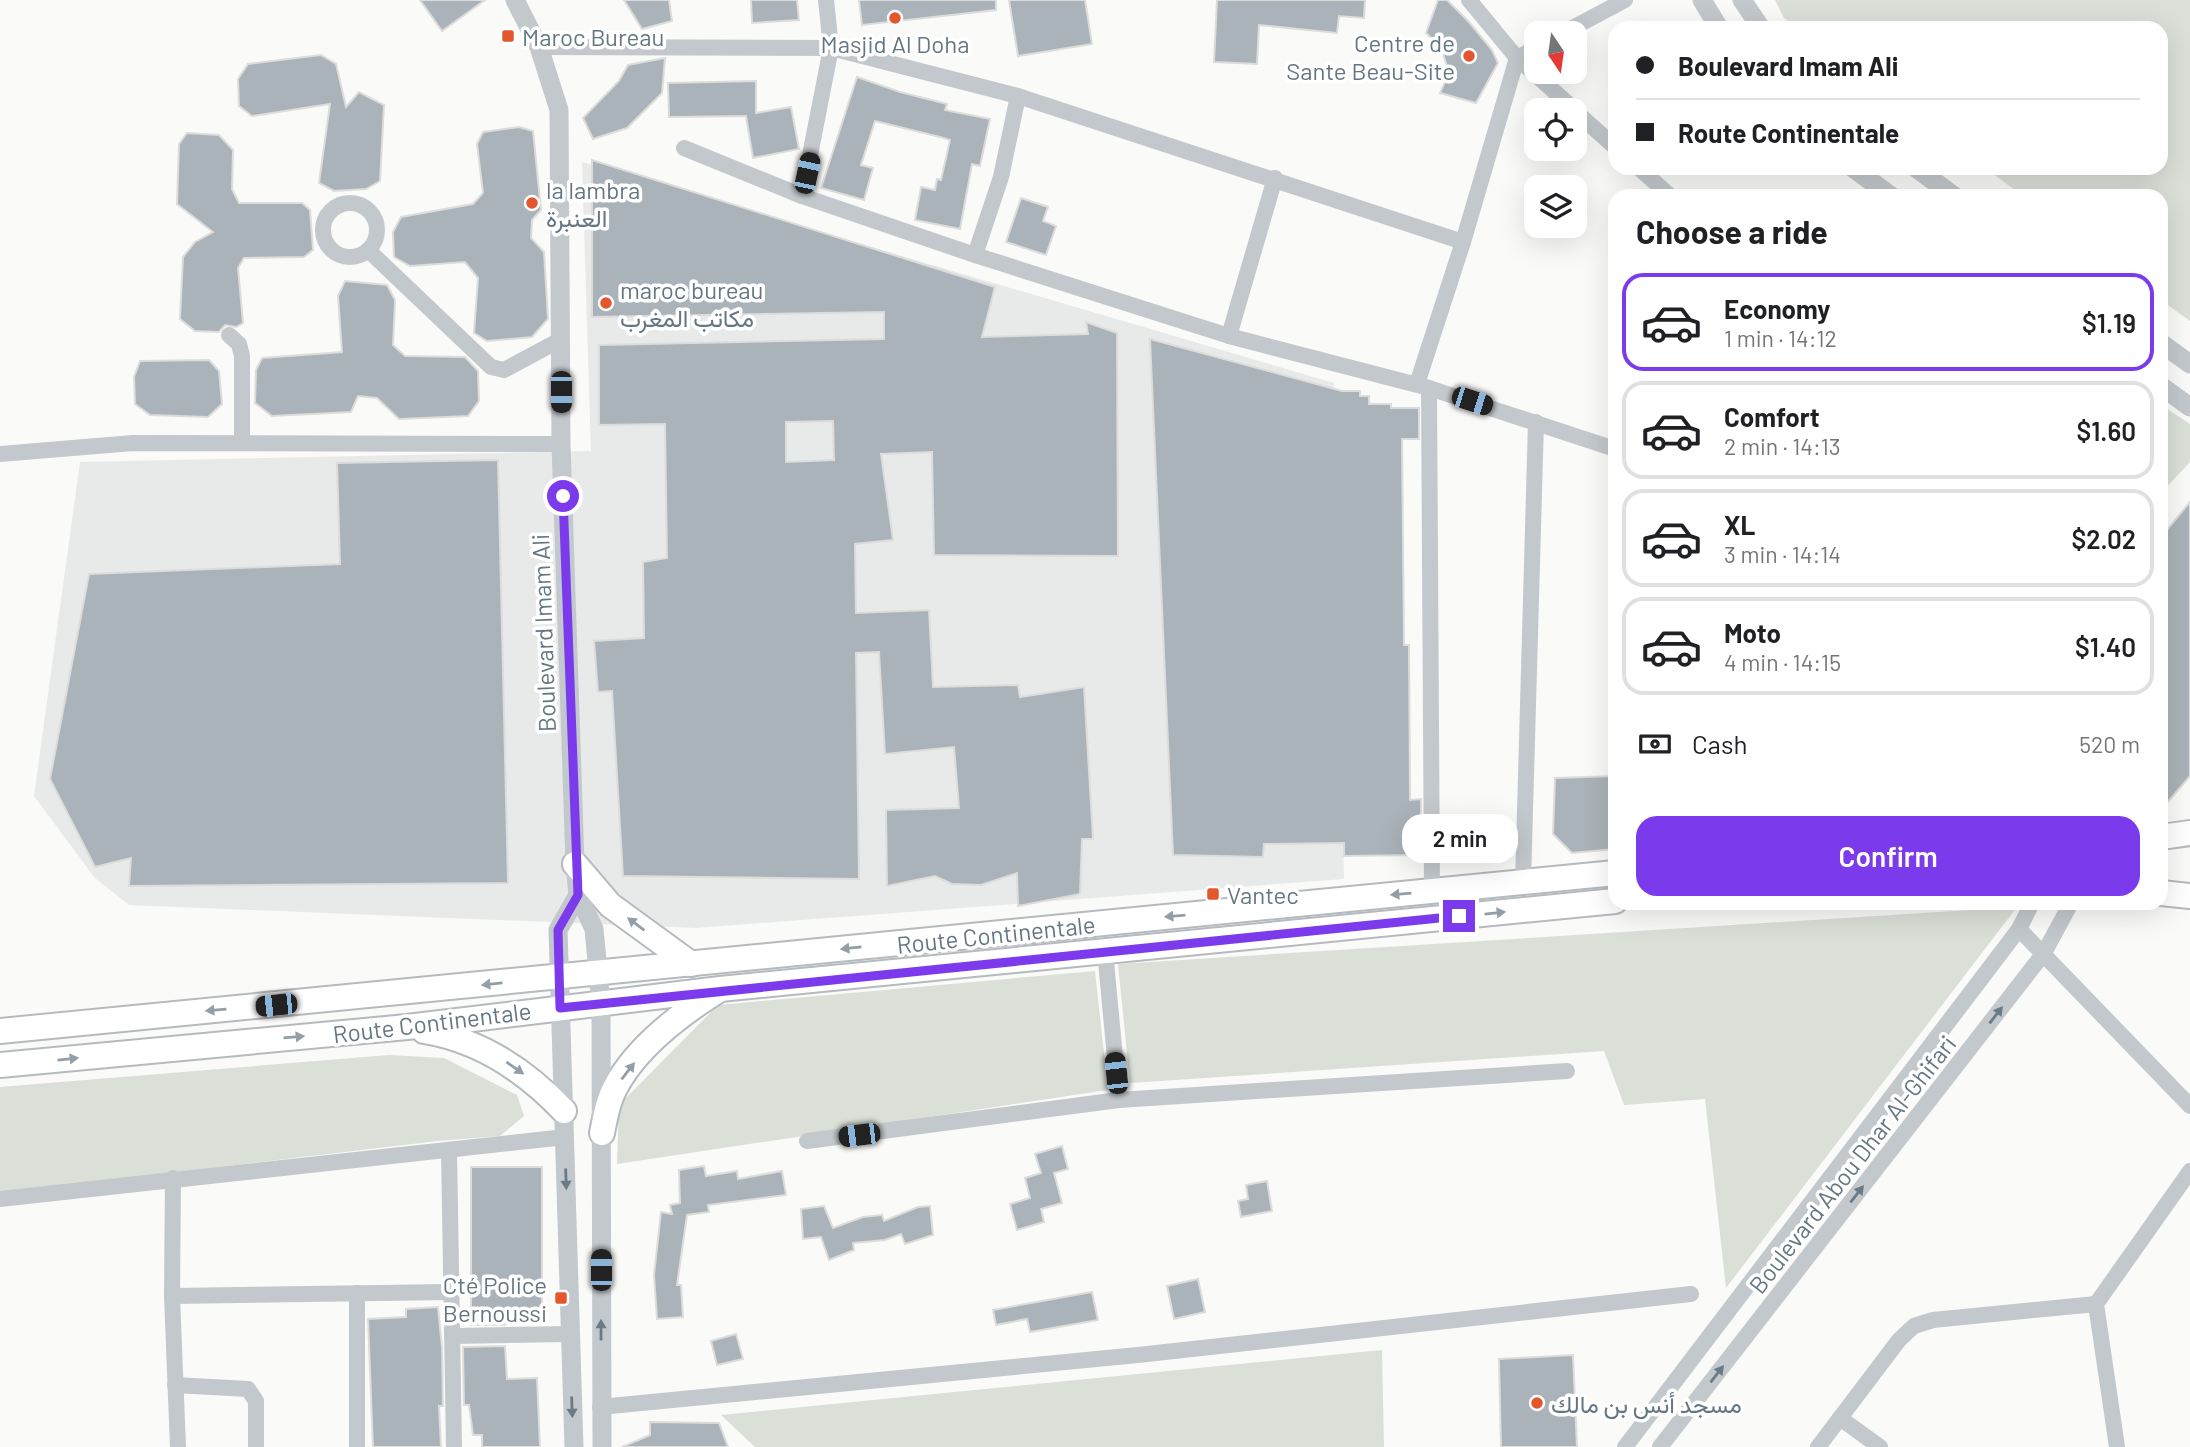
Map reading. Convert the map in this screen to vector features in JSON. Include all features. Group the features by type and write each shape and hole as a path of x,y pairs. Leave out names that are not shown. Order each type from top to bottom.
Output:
{"main road":[{"path":"2168,836 2190,834"},
{"path":"2168,844 2190,846"},
{"path":"575,864 610,905 691,964"},
{"name":"Route Continentale","path":"0,1031 1608,874"},
{"path":"2168,878 2190,879"},
{"path":"2168,894 2190,896"},
{"name":"Route Continentale","path":"0,1065 407,1027 720,989 1608,902"},
{"path":"602,1133 613,1091 636,1060 676,1020 720,989"},
{"path":"407,1027 445,1035 482,1048 526,1075 564,1111"}],"street":[{"name":"Boulevard Imam Ali","path":"515,0 539,47 559,110 561,444 575,864 578,895 594,929 601,1003 601,1447"},
{"path":"802,196 831,48 826,0"},
{"path":"1469,0 1517,58 1561,98"},
{"path":"1586,21 1625,0"},
{"path":"1702,0 1716,21"},
{"path":"1742,0 1756,21"},
{"path":"539,47 831,48 1018,96 1275,178 1463,242"},
{"path":"1432,891 1423,386 1517,58 1524,54"},
{"path":"975,255 1001,177 1018,96"},
{"path":"1587,122 1608,141"},
{"path":"684,148 802,196 975,255 1229,336 1423,386 1608,447"},
{"path":"1647,175 1662,189"},
{"path":"1862,175 1882,189"},
{"path":"1926,175 1944,189"},
{"path":"1229,336 1275,178"},
{"path":"368,250 491,367 504,370 560,340"},
{"path":"229,335 239,344 242,356 242,443"},
{"path":"2168,348 2190,364"},
{"path":"2168,391 2190,407"},
{"path":"1523,882 1536,422"},
{"path":"0,454 133,443 561,444"},
{"path":"574,1447 558,930 578,895"},
{"name":"Boulevard Abou Dhar Al-Ghifari","path":"1625,1447 2019,929 2028,910"},
{"name":"Boulevard Abou Dhar Al-Ghifari","path":"1660,1447 2045,953 2067,910"},
{"path":"2019,929 2190,1106"},
{"path":"1105,951 1119,1100"},
{"path":"807,1141 1119,1100 1567,1071"},
{"path":"0,1199 565,1137"},
{"path":"449,1150 454,1447"},
{"path":"2117,1447 2096,1304 2190,1171"},
{"path":"173,1178 172,1296 177,1447"},
{"path":"172,1296 450,1292"},
{"path":"357,1293 357,1447"},
{"path":"600,1407 1152,1354 1691,1294"},
{"path":"1818,1447 1899,1340 1914,1326 1933,1321 2096,1304"},
{"path":"452,1336 570,1334"},
{"path":"175,1385 248,1389 256,1401 256,1447"},
{"path":"1840,1418 1880,1447"}],"shaded area":[{"path":"1775,0 2190,0 2190,321 2168,305 2168,189 2014,189 1994,175 2168,175 2168,21 1788,21"},
{"path":"582,162 1334,383 1344,879 696,928 129,905 95,878 34,796 80,462 591,451"},
{"path":"2168,410 2190,424 2190,462 2168,486"},
{"path":"1970,910 2015,910 1726,1288 1705,1099 1624,1105 1604,1051 1130,1083 1118,964"},
{"path":"1095,971 1108,1090 617,1164 619,1105 718,1005"},
{"path":"389,1055 444,1058 517,1095 524,1116 500,1136 0,1193 0,1087"},
{"path":"1382,1350 1384,1447 755,1447 721,1415"}],"building":[{"path":"420,0 485,0 442,31"},
{"path":"624,0 669,0 672,21 642,29"},
{"path":"751,0 797,0 799,20 752,23"},
{"name":"Masjid Al Doha","path":"859,0 996,0 996,10 862,25"},
{"path":"1009,0 1085,0 1092,44 1018,56"},
{"path":"1217,0 1365,0 1364,18 1339,16 1337,33 1259,25 1257,64 1214,62"},
{"name":"Centre de Sante Beau-Site","path":"1438,0 1447,0 1469,22 1492,50 1498,63 1476,103 1440,93 1449,73 1441,47 1426,33"},
{"path":"321,55 336,64 346,107 359,92 384,105 380,181 366,189 334,191 319,183 330,104 252,116 239,106 238,79 248,64"},
{"path":"665,58 662,93 627,128 593,139 583,118 619,81 628,65"},
{"path":"857,77 947,104 945,110 990,119 980,166 972,164 960,229 915,220 921,187 935,190 937,179 941,180 950,140 940,137 875,121 861,165 873,168 864,200 821,188"},
{"path":"756,81 756,113 791,107 799,149 753,158 746,116 669,117 668,83"},
{"path":"519,127 533,131 541,210 532,220 531,238 544,252 548,319 532,337 487,341 474,333 478,278 465,262 410,266 394,257 393,232 401,217 473,204 483,193 477,144 483,132"},
{"path":"187,133 219,135 233,150 232,189 239,203 302,203 310,210 313,250 304,257 244,258 238,268 243,323 236,327 225,325 219,332 195,331 180,319 183,257 195,242 213,232 177,204 179,144"},
{"path":"592,160 995,287 982,337 1088,334 1086,322 1117,333 1118,556 934,555 932,452 881,454 893,540 855,544 856,613 929,610 933,687 1018,685 1020,697 1084,687 1093,839 1082,839 1080,894 1018,906 1017,873 981,885 952,884 935,876 887,886 886,810 959,808 954,747 885,754 879,652 856,653 859,879 623,876 612,691 598,692 594,641 644,638 643,562 667,558 665,424 599,425 599,345 884,339 884,312 592,317","holes":["833,421 834,460 786,462 786,422"]},
{"path":"1021,198 1048,207 1043,221 1056,226 1046,255 1006,242"},
{"path":"345,281 387,285 395,300 393,345 405,356 465,357 478,371 479,401 468,416 399,419 377,398 358,396 351,412 272,416 255,403 256,370 262,358 342,352 338,296"},
{"path":"1150,339 1342,391 1360,391 1360,396 1369,396 1369,404 1391,404 1391,408 1419,408 1419,439 1402,439 1404,645 1409,645 1410,800 1421,799 1421,855 1344,856 1344,843 1264,844 1263,857 1173,855"},
{"path":"209,360 219,371 222,404 208,417 150,415 135,404 134,377 140,361"},
{"path":"498,460 508,883 129,886 131,858 95,867 50,779 89,574 340,564 337,463"},
{"path":"2190,502 2190,776 2168,802 2168,529"},
{"path":"1608,776 1608,850 1572,853 1553,834 1555,778"},
{"path":"1062,1146 1068,1169 1054,1173 1062,1203 1041,1209 1044,1222 1017,1230 1010,1204 1030,1198 1025,1178 1041,1173 1035,1154"},
{"path":"704,1166 706,1176 737,1171 738,1179 782,1171 786,1195 708,1205 709,1212 687,1215 677,1285 681,1285 683,1317 657,1319 654,1275 661,1212 672,1214 670,1205 680,1203 679,1170"},
{"path":"471,1167 542,1167 542,1320 504,1320 505,1325 471,1325"},
{"path":"1267,1181 1272,1211 1241,1217 1238,1201 1248,1199 1246,1185"},
{"path":"824,1206 833,1228 863,1217 882,1215 884,1221 918,1207 930,1206 933,1235 905,1244 901,1234 885,1240 853,1243 854,1250 829,1260 821,1237 803,1239 801,1209"},
{"path":"1198,1279 1205,1312 1174,1319 1167,1286"},
{"path":"1092,1292 1098,1320 1030,1332 1027,1319 996,1325 993,1310"},
{"path":"438,1307 442,1348 443,1406 439,1406 441,1447 373,1447 368,1319 406,1317 406,1309"},
{"path":"736,1334 743,1359 717,1365 711,1341"},
{"path":"505,1346 507,1379 537,1378 540,1447 482,1447 482,1435 473,1435 469,1405 464,1405 463,1347"},
{"name":"مسجد أنس بن مالك","path":"1573,1355 1577,1447 1501,1447 1499,1359"},
{"path":"650,1422 719,1423 728,1447 622,1447 650,1435"}],"place":[{"name":"Masjid Al Doha","path":"895,18"},
{"name":"Maroc Bureau","path":"508,36"},
{"name":"Centre de Sante Beau-Site","path":"1469,56"},
{"name":"la lambra العنبرة","path":"532,203"},
{"name":"maroc bureau مكاتب المغرب","path":"606,303"},
{"name":"Vantec","path":"1213,894"},
{"name":"Cté Police Bernoussi","path":"561,1298"},
{"name":"مسجد أنس بن مالك","path":"1537,1403"}],"route":[{"path":"563,496 578,895 558,930 560,1008 747,986 1459,916"}]}
